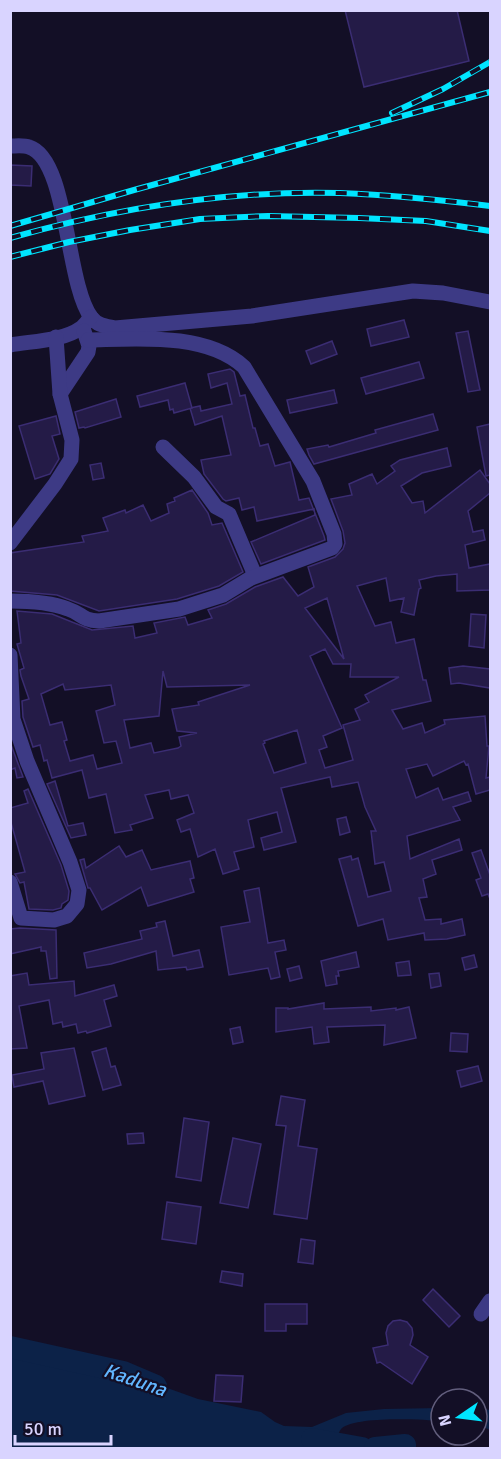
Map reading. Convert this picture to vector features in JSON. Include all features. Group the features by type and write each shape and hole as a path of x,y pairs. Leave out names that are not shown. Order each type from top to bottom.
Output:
{"street":[{"path":"10,146 29,146 40,153 48,163 66,223 81,295 87,328 88,352 60,394"},
{"path":"10,345 56,338 100,326 127,327 252,316 413,291 443,293 490,302"},
{"path":"10,601 55,605 71,610 86,620 99,621 179,609 223,595 251,578 332,548 335,544 334,534 313,481 244,367 232,356 168,339 87,328"},
{"path":"10,543 56,484 71,459 72,440 60,394 56,338"},
{"path":"164,447 194,477 216,507 229,514 254,573 251,578"},
{"path":"10,656 14,719 27,760 70,862 79,890 77,904 67,916 54,920 21,918 10,882"},
{"path":"481,1314 490,1301"}],"water":[{"path":"11,1351 131,1375 198,1399 261,1412 284,1426 312,1427 346,1413 384,1409 429,1408 429,1420 390,1419 350,1424 342,1428 338,1436 342,1444 348,1448 11,1448"}],"building":[{"path":"345,10 457,10 469,61 364,87"},
{"path":"10,165 32,166 31,186 10,185"},
{"path":"404,320 409,337 371,346 367,329"},
{"path":"468,331 480,390 468,392 456,333"},
{"path":"332,341 337,354 311,364 306,351"},
{"path":"419,362 424,378 366,394 361,378"},
{"path":"230,369 234,372 240,396 245,395 260,446 268,444 275,466 290,462 299,500 309,498 313,509 257,521 254,507 242,510 239,498 226,501 204,474 201,460 231,455 222,416 195,425 190,408 200,406 201,411 232,404 227,383 211,388 208,374"},
{"path":"185,383 192,408 174,413 173,409 170,410 168,400 140,407 137,396"},
{"path":"334,390 337,403 290,413 287,400"},
{"path":"116,399 121,417 79,428 75,412"},
{"path":"433,414 438,430 314,464 307,449 328,445 329,447 376,433 375,430"},
{"path":"56,416 60,434 52,436 59,459 50,474 35,479 19,426"},
{"path":"490,424 490,475 486,476 477,427"},
{"path":"447,448 451,466 422,473 401,486 412,503 423,501 425,513 480,470 490,484 490,493 468,511 473,532 483,530 485,540 465,545 469,568 490,564 490,590 457,591 457,574 419,580 421,588 414,615 401,612 404,598 390,601 386,578 357,586 375,626 391,622 396,643 414,639 423,680 426,680 431,701 392,710 403,729 422,723 425,733 445,724 444,720 485,716 487,746 489,746 486,778 490,777 490,790 476,794 468,764 466,765 464,761 433,776 427,764 406,769 416,798 438,788 443,800 468,792 471,801 453,807 460,820 407,836 410,859 459,839 462,850 432,860 436,874 423,879 427,897 419,898 425,920 441,919 441,924 462,919 465,935 447,939 425,940 424,933 388,940 383,919 358,926 339,859 351,856 352,860 358,858 368,897 391,891 384,862 375,864 371,831 376,831 365,807 358,782 332,787 330,777 281,788 296,842 264,850 261,838 282,832 277,812 248,820 254,847 234,852 239,869 223,874 215,849 198,857 190,829 181,832 177,820 194,813 188,795 171,799 169,790 145,795 153,818 130,825 132,830 115,833 106,794 89,798 82,770 52,778 40,745 33,747 23,717 22,701 29,699 20,670 24,668 17,644 21,643 17,611 52,614 92,630 133,626 135,638 157,633 154,623 185,617 188,625 212,618 208,610 226,604 255,587 283,577 298,596 314,587 308,567 335,557 343,549 345,543 343,531 331,499 352,495 349,484 372,474 377,484 395,471 391,466 400,460","holes":["327,598 344,659 305,608","325,649 333,664 351,664 350,677 399,677 365,695 369,702 355,709 360,720 343,725 353,760 325,768 319,750 327,747 323,736 342,728 310,656","163,671 167,687 250,685 198,702 199,705 172,709 177,731 197,733 179,737 181,746 178,748 154,753 151,743 130,748 124,720 159,716","63,684 65,690 111,685 115,705 96,711 104,743 116,741 122,763 97,769 93,755 70,761 64,741 67,740 62,722 50,725 41,694","297,730 306,763 274,773 263,744 264,741"]},
{"path":"101,463 104,478 93,480 90,465"},
{"path":"192,490 208,513 212,525 222,523 243,572 219,586 177,599 99,611 57,595 10,591 10,553 84,542 82,536 108,531 103,518 125,510 126,513 143,505 151,521 169,513 167,504 175,501 174,498"},
{"path":"314,512 325,540 261,564 251,542 315,515"},
{"path":"471,614 486,615 484,648 469,646"},
{"path":"463,666 490,669 490,688 459,683 451,684 449,668"},
{"path":"10,742 23,777 17,778 15,768 10,770"},
{"path":"55,781 68,826 83,823 86,835 71,838 47,784"},
{"path":"28,789 61,865 69,891 68,900 62,904 61,908 53,910 29,909 24,882 20,883 15,874 25,872 10,819 10,808 28,803 24,791"},
{"path":"346,817 350,832 340,835 337,819"},
{"path":"119,846 126,857 142,850 151,870 190,861 194,878 190,879 194,892 148,906 141,887 102,910 88,888 80,860 84,859 86,868"},
{"path":"481,850 490,875 490,899 488,894 482,896 476,880 481,878 472,853"},
{"path":"259,888 268,943 284,940 286,950 275,952 280,977 271,979 268,968 229,975 221,927 250,922 244,891"},
{"path":"165,921 173,956 199,950 203,967 187,970 186,967 158,970 156,951 111,964 87,968 84,953 142,939 140,931 157,927 156,923"},
{"path":"10,929 56,930 57,978 50,979 46,951 41,951 41,947 10,954"},
{"path":"356,952 359,967 338,971 337,984 326,986 321,961"},
{"path":"474,955 477,967 465,970 462,958"},
{"path":"409,961 411,975 398,976 396,963"},
{"path":"299,966 302,978 290,981 287,969"},
{"path":"27,973 29,985 74,981 75,996 114,985 117,996 104,1000 111,1026 87,1033 86,1031 78,1033 76,1024 63,1027 62,1022 53,1024 49,1000 19,1006 27,1048 10,1049 10,976"},
{"path":"439,973 441,986 431,988 429,974"},
{"path":"324,1003 324,1009 371,1007 371,1011 409,1007 416,1038 384,1045 385,1025 327,1027 329,1042 314,1044 312,1027 276,1032 276,1008 288,1009"},
{"path":"240,1027 243,1042 233,1044 230,1029"},
{"path":"451,1033 468,1034 467,1052 450,1051"},
{"path":"74,1048 85,1096 49,1104 43,1081 14,1087 12,1075 44,1069 41,1053"},
{"path":"106,1048 111,1067 115,1066 121,1085 103,1090 92,1052"},
{"path":"478,1066 482,1081 461,1087 457,1071"},
{"path":"281,1096 305,1100 298,1146 317,1149 307,1219 274,1214 286,1126 276,1125"},
{"path":"184,1118 209,1122 201,1181 176,1177"},
{"path":"143,1133 144,1143 128,1144 127,1134"},
{"path":"233,1138 261,1144 248,1208 220,1203"},
{"path":"167,1202 201,1207 196,1244 162,1239"},
{"path":"301,1239 315,1241 313,1264 298,1262"},
{"path":"222,1271 243,1274 242,1286 220,1282"},
{"path":"433,1289 460,1316 449,1327 423,1300"},
{"path":"265,1304 307,1304 307,1324 286,1324 286,1331 265,1331"},
{"path":"393,1321 407,1322 412,1328 413,1335 410,1345 428,1357 412,1384 380,1362 377,1363 373,1348 388,1345 386,1333 388,1326"},
{"path":"216,1375 243,1376 241,1402 214,1401"}],"waterway":[{"name":"Kaduna","path":"10,1347 123,1372 156,1386"},
{"name":"Kaduna","path":"312,1439 362,1448"},
{"name":"Kaduna","path":"375,1448 405,1445 405,1448"}],"railway":[{"path":"392,113 443,89 490,62"},
{"path":"10,226 490,92"},
{"path":"10,238 132,210 215,198 257,195 340,193 490,206"},
{"path":"10,257 69,242 200,219 268,216 359,218 426,221 490,231"}]}
